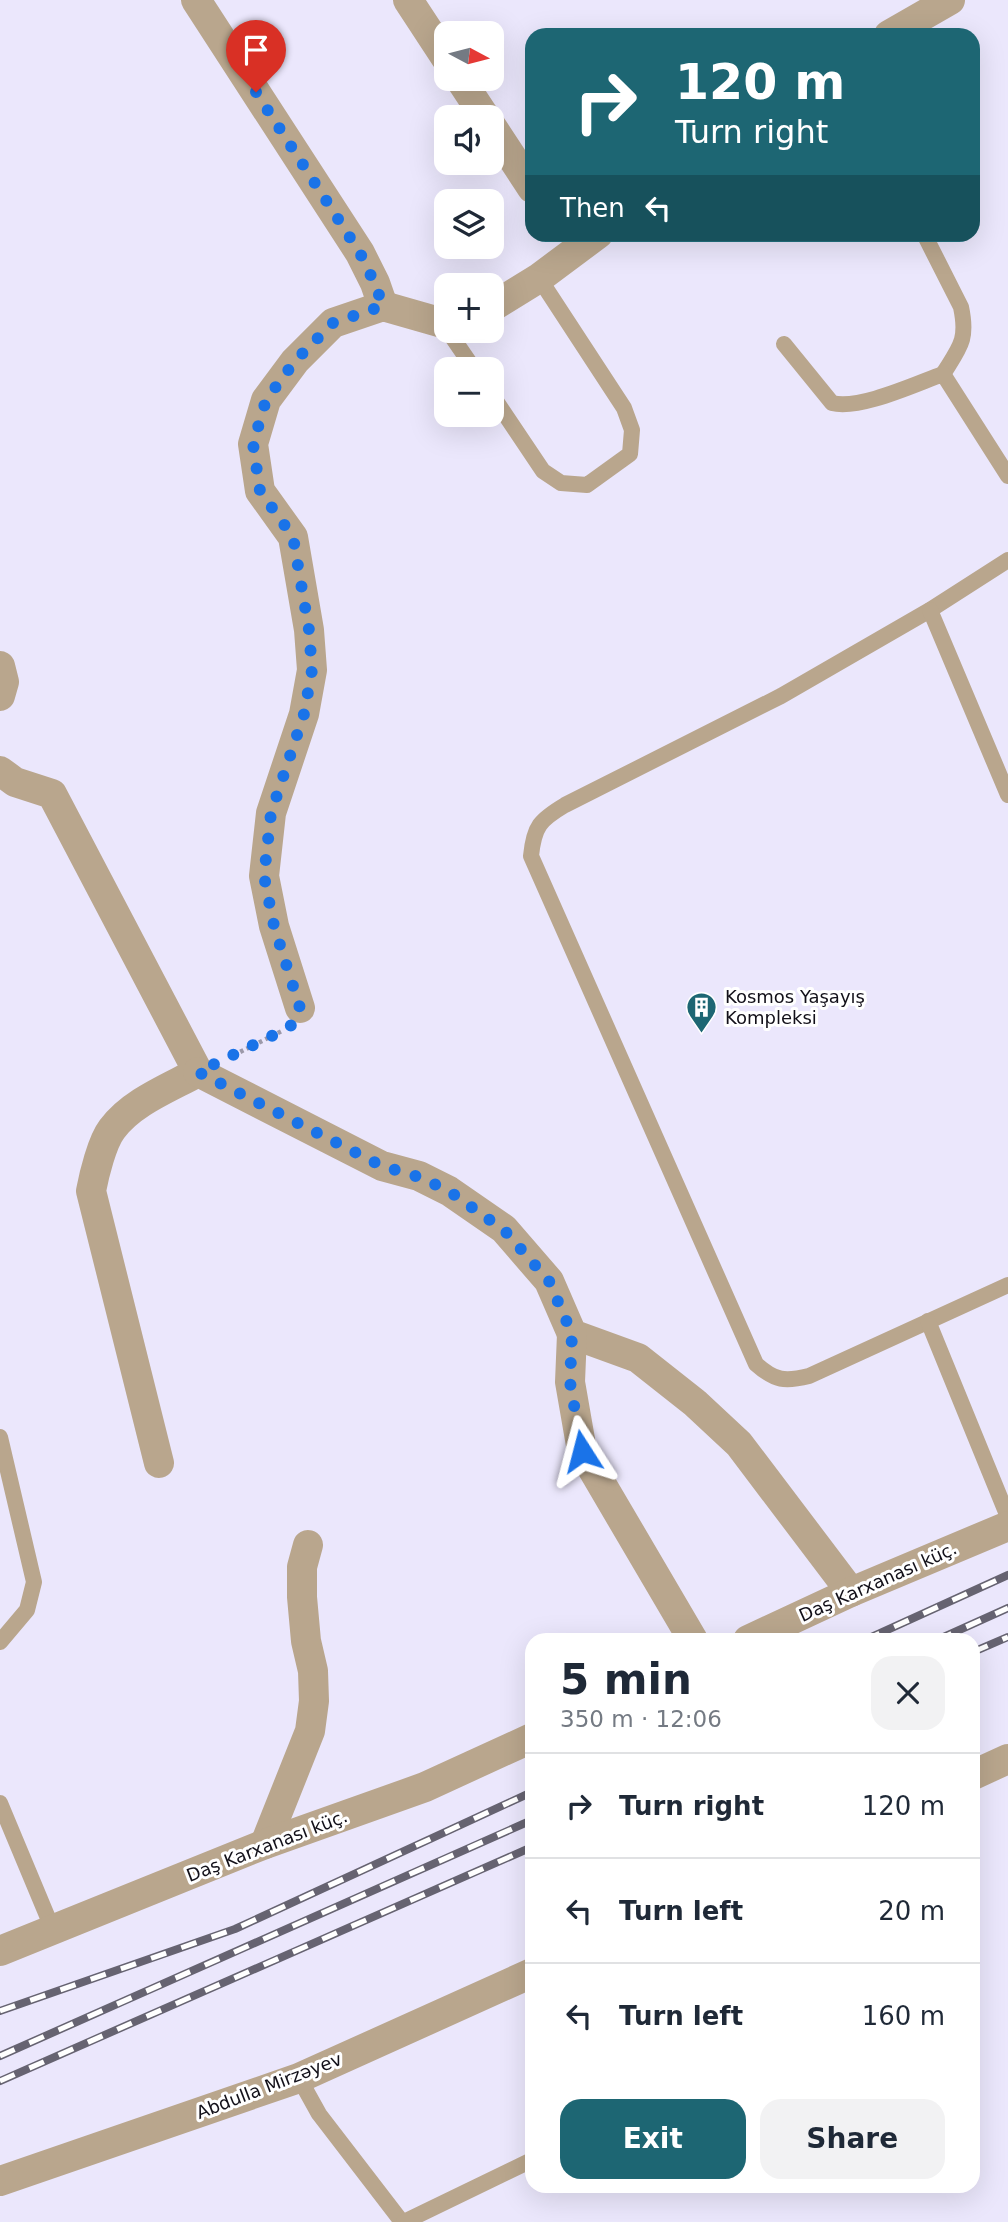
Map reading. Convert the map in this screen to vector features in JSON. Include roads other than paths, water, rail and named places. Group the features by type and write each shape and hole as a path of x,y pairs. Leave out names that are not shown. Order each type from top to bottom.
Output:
{"street":[{"path":"196,0 360,253 383,306"},
{"path":"408,0 434,40"},
{"path":"901,28 950,0"},
{"path":"504,145 525,177"},
{"path":"504,300 539,278 577,242"},
{"path":"300,1008 274,926 264,876 271,813 304,714 312,670 309,630 293,537 260,491 253,444 266,400 295,361 333,323 383,306 434,323"},
{"path":"0,666 4,682 0,696"},
{"path":"0,771 15,782 52,794 198,1072 382,1166 419,1177 449,1191 504,1230 549,1281 572,1334 570,1382 582,1451 689,1633"},
{"path":"159,1463 91,1191 95,1171 111,1130 136,1106 198,1072"},
{"path":"572,1334 638,1358 695,1403 739,1444 851,1592"},
{"name":"Daş Karxanası küç.","path":"763,1633 851,1592 1008,1526"},
{"path":"265,1844 310,1731 314,1702 313,1671 306,1641 302,1597 302,1567 308,1545"},
{"name":"Daş Karxanası küç.","path":"0,1951 265,1844 425,1787 525,1741"},
{"path":"980,1772 1008,1759"},
{"name":"Abdulla Mirzəyev","path":"0,2181 299,2078 525,1976"}],"lane":[{"path":"784,344 832,403 843,406 859,404 943,374 962,344 963,318 961,307 928,242"},
{"path":"504,414 543,471 561,483 587,485 630,454 632,429 624,408 539,278"},
{"path":"943,374 1008,476"},
{"path":"1008,560 930,610 782,696 545,817 533,836 531,856 756,1364 768,1375 789,1381 809,1376 1008,1285"},
{"path":"930,610 1008,795"},
{"path":"928,1321 1008,1517"},
{"path":"0,1437 34,1582 27,1610 0,1642"},
{"path":"0,1803 53,1930"},
{"path":"299,2078 319,2114 403,2222 525,2163"}],"railway":[{"path":"880,1633 1008,1575"},
{"path":"953,1633 1008,1608"},
{"path":"980,1649 1008,1637"},
{"path":"0,2011 235,1929 525,1795"},
{"path":"0,2056 525,1823"},
{"path":"0,2081 525,1850"}],"place":[{"name":"Kosmos Yaşayış Kompleksi","path":"702,1034"}]}
